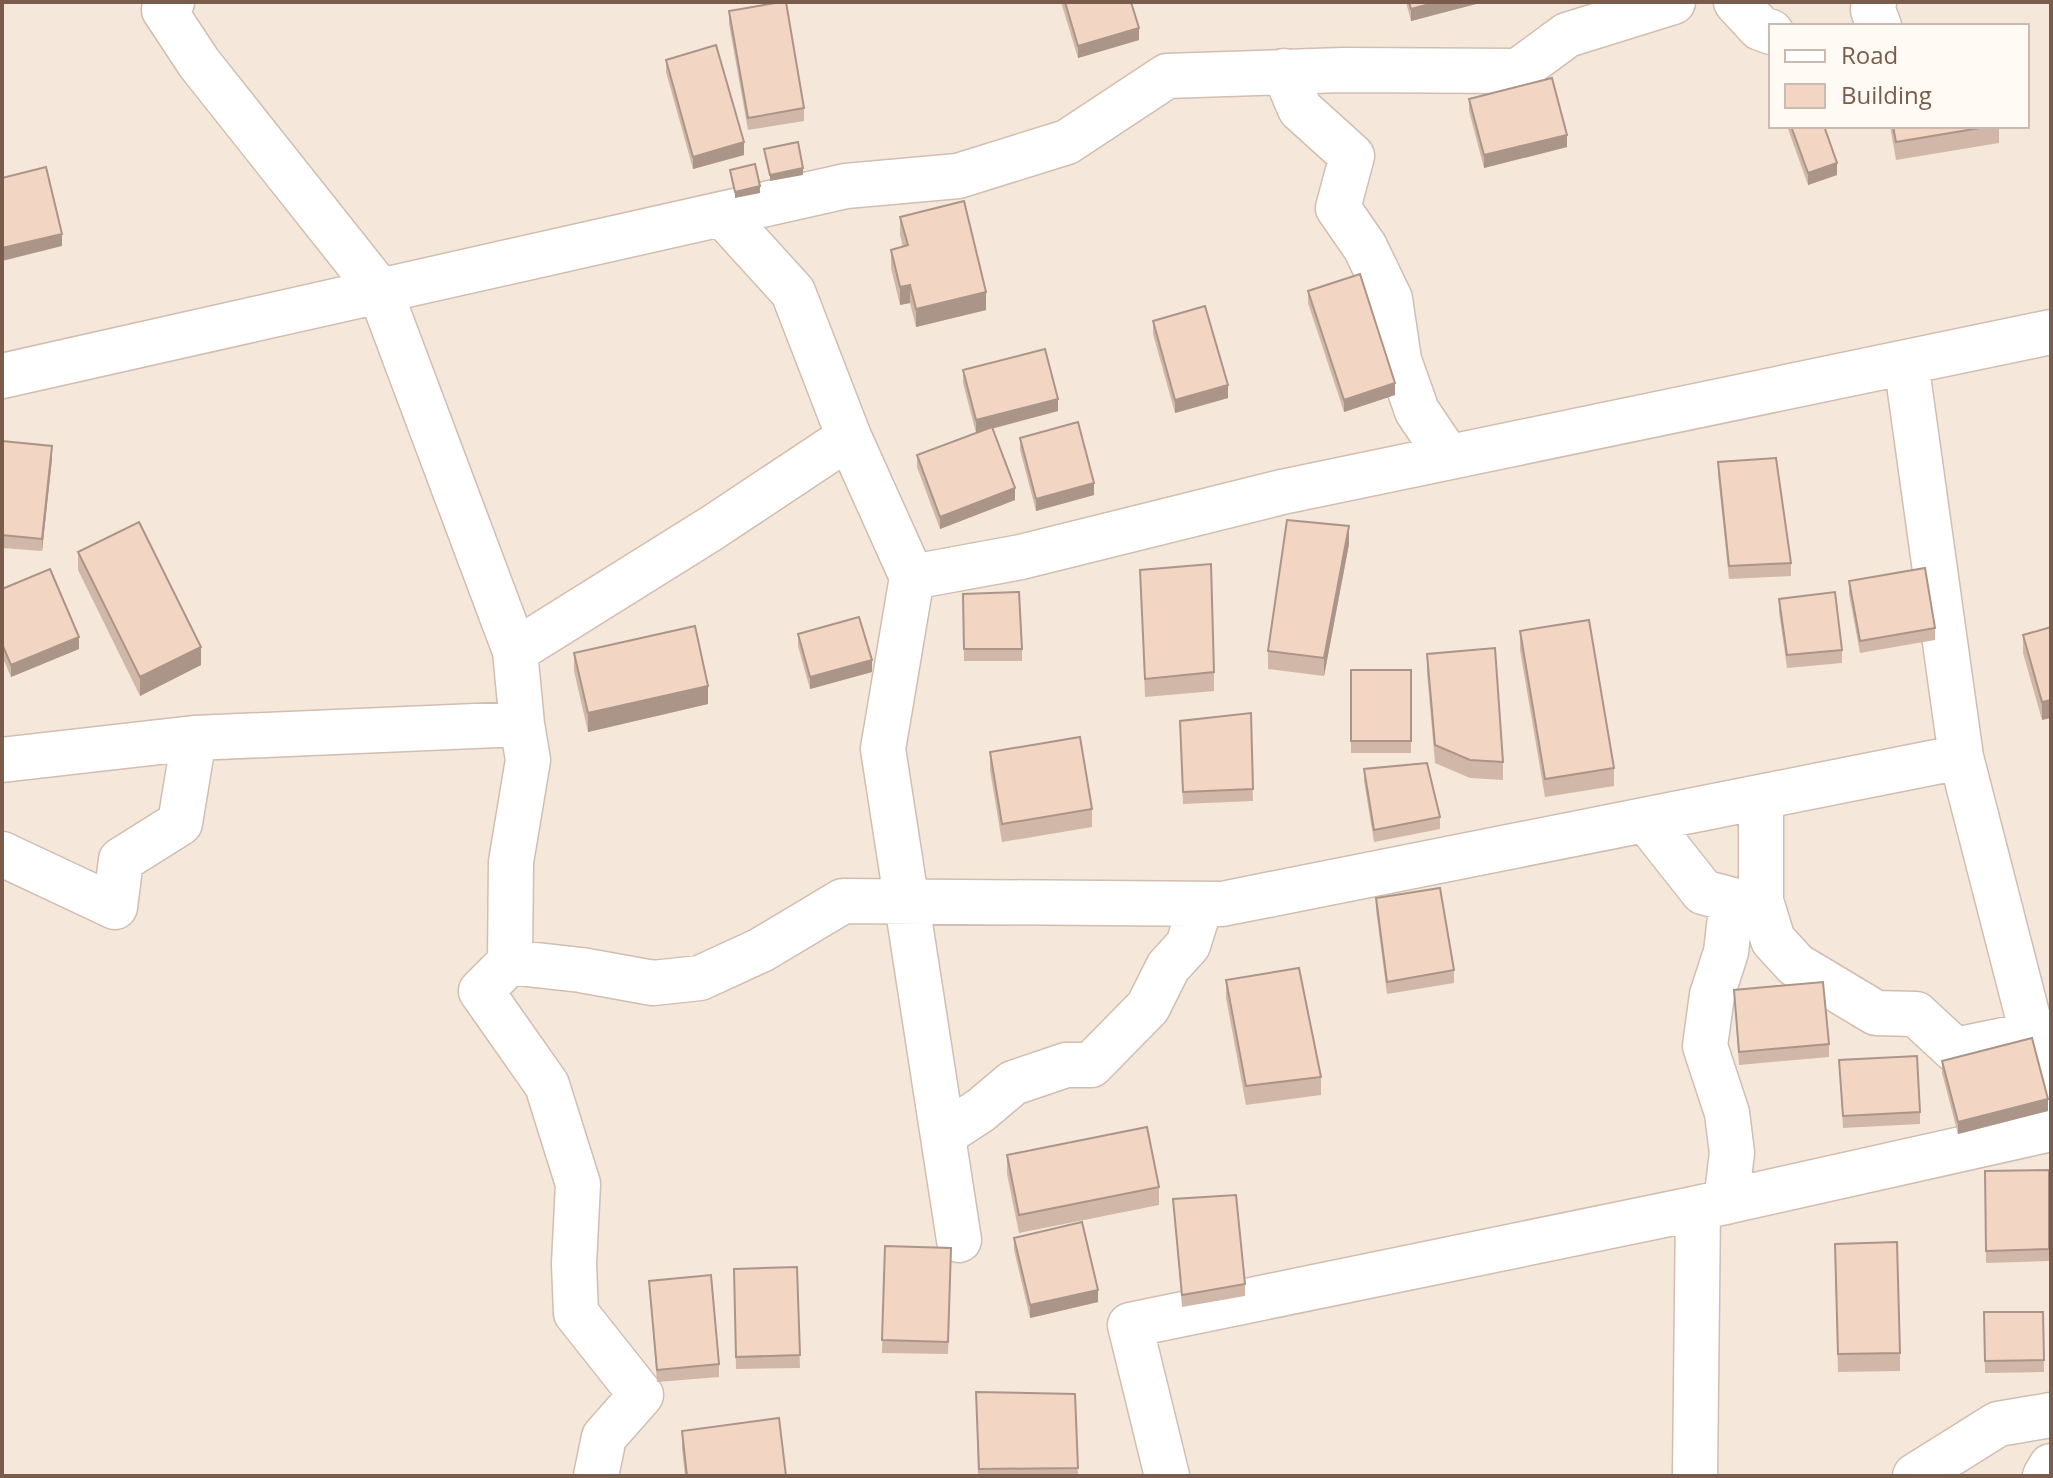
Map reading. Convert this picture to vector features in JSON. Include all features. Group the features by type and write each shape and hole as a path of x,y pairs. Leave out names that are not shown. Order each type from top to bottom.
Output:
{"street":[{"path":"2,376 846,186 958,176 1067,142 1167,76 1284,71 1518,71 1567,35 1673,2"},
{"path":"1736,2 1760,28 1769,31"},
{"path":"1874,2 1873,10 1878,24"},
{"path":"166,5 199,63 380,291 515,651 528,760 511,862 510,962 481,991 547,1085 578,1184 574,1264 576,1313 641,1395 604,1437 596,1476"},
{"path":"1284,71 1300,109 1352,156 1338,208 1365,247 1390,299 1399,360 1417,411 1448,457"},
{"path":"722,214 793,292 849,437 912,577 883,749 959,1240"},
{"path":"912,577 1021,557 1282,492 2051,332"},
{"path":"1906,362 1961,757 2036,1009 2051,1107"},
{"path":"515,651 712,528 849,437"},
{"path":"2,760 194,738 522,724"},
{"path":"2,854 115,907 121,860 180,823 194,738"},
{"path":"510,962 581,970 653,983 700,978 761,950 843,901 1222,904 1961,757"},
{"path":"1695,1476 1712,1205 1732,1153 1727,1113 1705,1046 1712,995 1746,901 1761,797"},
{"path":"1646,820 1703,892 1746,901 1773,940 1796,965 1876,1013 1916,1014 1955,1050 2036,1009"},
{"path":"943,1135 981,1110 1013,1083 1066,1065 1091,1065 1148,1007 1168,967 1188,945 1201,904"},
{"path":"1167,1476 1130,1325 1712,1205 2051,1129"},
{"path":"1915,1476 1998,1424 2051,1415"},
{"path":"2045,1476 2051,1466"}],"shaded area":[{"path":"2,2 2051,2 2051,1476 2,1476"}],"building":[{"path":"786,2 804,108 748,118 729,11"},
{"path":"1065,2 1131,2 1139,28 1078,46"},
{"path":"1409,2 1437,2 1411,9"},
{"path":"716,45 744,142 693,157 666,60"},
{"path":"1552,78 1567,135 1484,155 1469,99"},
{"path":"1792,128 1825,128 1837,163 1808,173"},
{"path":"1893,128 1980,128 1896,142"},
{"path":"798,142 803,168 770,175 764,149"},
{"path":"755,164 760,186 735,192 730,170"},
{"path":"46,167 62,234 2,248 2,178"},
{"path":"964,201 986,292 916,309 910,285 900,287 891,250 908,245 900,217"},
{"path":"1360,274 1395,383 1344,400 1308,291"},
{"path":"1205,306 1228,385 1175,400 1153,321"},
{"path":"1045,349 1058,399 976,420 963,370"},
{"path":"1078,422 1094,483 1036,499 1020,438"},
{"path":"992,427 1015,488 940,517 917,455"},
{"path":"2,441 52,446 42,539 2,535"},
{"path":"1776,458 1791,563 1729,566 1718,462"},
{"path":"1287,520 1349,526 1324,658 1268,651"},
{"path":"139,522 201,647 140,677 78,552"},
{"path":"1211,564 1214,672 1145,679 1140,570"},
{"path":"1925,568 1935,628 1860,641 1849,581"},
{"path":"50,569 79,637 11,665 2,644 2,589"},
{"path":"1019,592 1022,649 964,649 963,594"},
{"path":"1835,592 1842,650 1787,655 1779,599"},
{"path":"859,617 872,660 810,677 798,634"},
{"path":"1589,620 1614,768 1545,779 1520,631"},
{"path":"695,626 708,686 588,713 574,653"},
{"path":"2051,627 2051,700 2042,702 2023,635"},
{"path":"1495,648 1503,762 1470,760 1435,745 1427,654"},
{"path":"1351,670 1411,670 1411,741 1351,741"},
{"path":"1251,713 1253,789 1183,792 1180,721"},
{"path":"1080,737 1092,809 1002,824 990,752"},
{"path":"1427,763 1440,817 1374,830 1364,769"},
{"path":"1440,888 1454,970 1387,982 1376,898"},
{"path":"1299,968 1321,1077 1246,1086 1226,980"},
{"path":"1823,982 1829,1044 1739,1052 1734,990"},
{"path":"2032,1038 2048,1099 1958,1122 1942,1061"},
{"path":"1917,1056 1920,1112 1843,1116 1839,1060"},
{"path":"1147,1127 1159,1187 1019,1215 1007,1155"},
{"path":"2049,1170 2049,1249 1986,1251 1985,1171"},
{"path":"1236,1195 1245,1284 1182,1295 1173,1199"},
{"path":"1082,1222 1098,1290 1030,1305 1014,1238"},
{"path":"1897,1242 1900,1353 1838,1354 1835,1244"},
{"path":"885,1246 951,1248 948,1342 882,1340"},
{"path":"797,1267 800,1355 736,1357 734,1269"},
{"path":"711,1275 719,1364 657,1370 649,1281"},
{"path":"1984,1312 2043,1312 2044,1360 1985,1361"},
{"path":"976,1392 1075,1394 1078,1468 979,1469"},
{"path":"779,1418 786,1476 687,1476 682,1431"}]}
